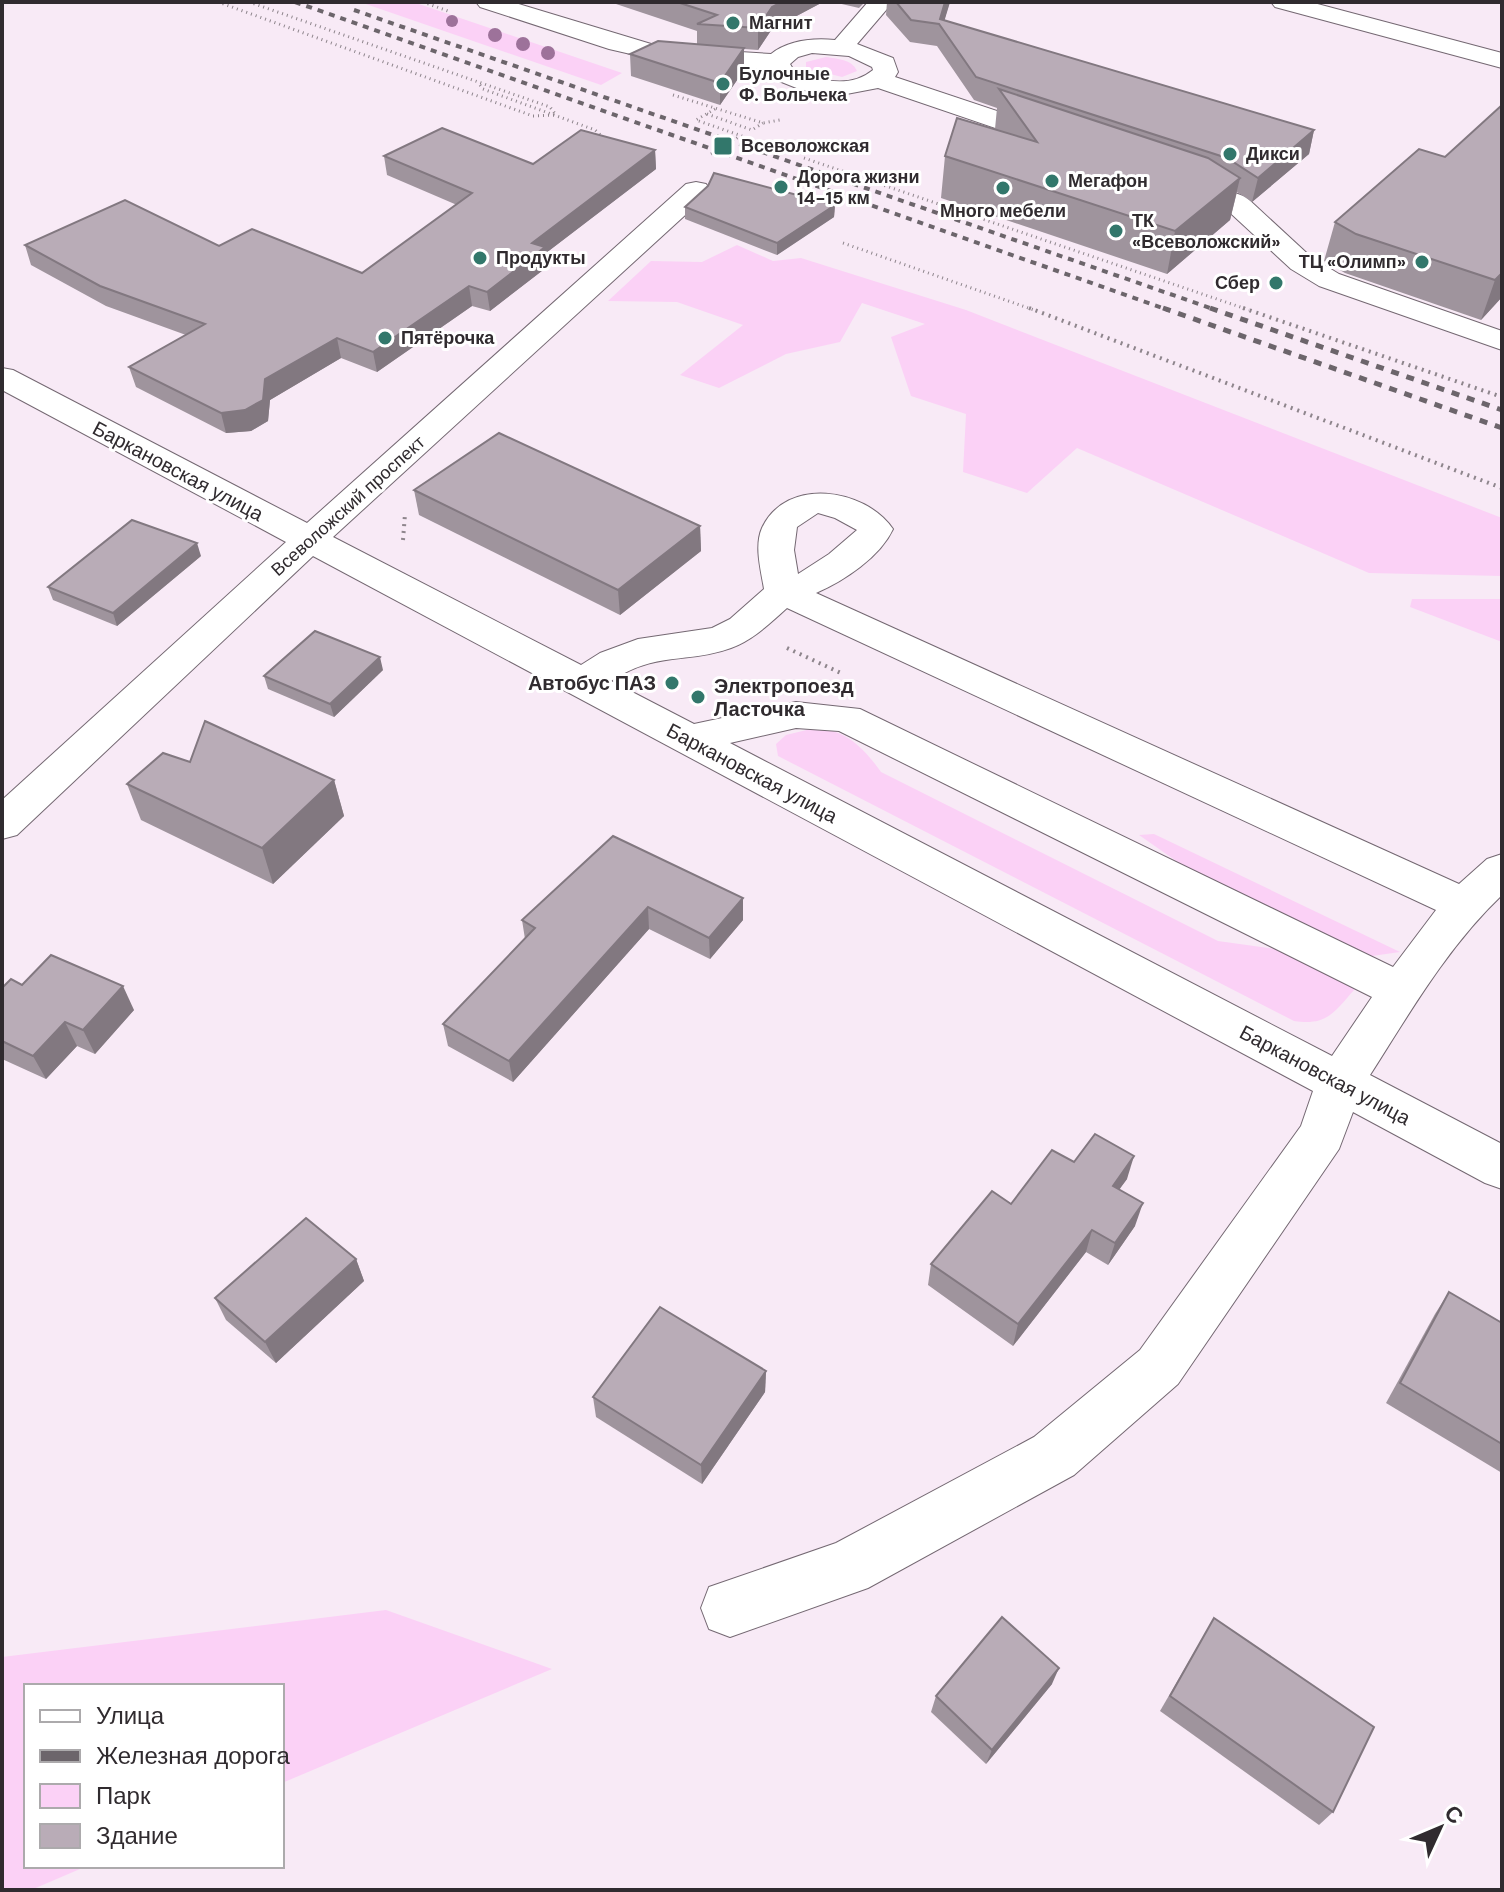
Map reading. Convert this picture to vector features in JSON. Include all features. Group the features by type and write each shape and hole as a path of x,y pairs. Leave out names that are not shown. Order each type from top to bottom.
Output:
{"street":[{"path":"488,2 618,44 661,54 777,62 789,52 812,46 842,46 867,53 884,63 886,72 878,80 859,87 836,89 804,85 783,74 777,62"},
{"path":"842,46 881,2"},
{"path":"1283,2 1502,61"},
{"path":"878,80 1079,147"},
{"path":"1152,171 1236,203 1301,263 1329,280 1501,341"},
{"name":"Всеволожский проспект","path":"2,824 309,540 696,190"},
{"name":"Баркановская улица","path":"2,377 1502,1168"},
{"path":"581,683 613,662 651,648 720,639 743,627 783,592 1464,905"},
{"path":"687,739 796,715 846,718 1400,991"},
{"path":"730,1608 848,1568 1054,1456 1159,1367 1322,1135 1340,1082 1400,991 1464,905 1502,870"}],"path":[{"path":"218,2 533,116 556,115"},
{"path":"249,2 595,130 614,148"},
{"path":"660,91 763,123"},
{"path":"708,155 742,136 696,120 715,109"},
{"path":"706,114 752,130 763,123 780,120"},
{"path":"843,142 853,151"},
{"path":"804,158 1502,397"},
{"path":"892,188 899,183"},
{"path":"843,243 1012,302 1502,488"},
{"path":"402,553 405,507"}],"green space":[{"path":"360,2 413,2 622,73 601,85"},
{"path":"826,57 848,62 857,71 842,77 806,68 806,62"},
{"path":"737,245 773,261 801,258 966,310 1502,518 1502,576 1369,573 1077,448 1027,493 963,472 966,414 911,396 891,337 925,324 862,303 840,342 786,354 719,388 680,375 743,325 677,302 608,301 651,261 702,262"},
{"path":"1412,599 1502,599 1502,642 1410,607"},
{"path":"815,728 836,732 853,741 881,772 1218,941 1276,949 1355,989 1329,1016 1315,1021 1294,1021 778,756 776,744 786,735"},
{"path":"1154,834 1400,952 1372,956 1348,948 1192,872 1139,835"},
{"path":"386,1610 552,1669 284,1782 284,1684 24,1684 24,1868 82,1868 31,1890 2,1890 2,1657"}],"building":[{"path":"677,2 782,2 772,7 758,28 697,24 717,15"},
{"path":"896,2 945,2 940,19 1314,130 1258,178 1227,158 976,77 939,24 911,20"},
{"path":"658,41 744,48 720,83 630,54"},
{"path":"999,89 1208,158 1240,178 1175,231 945,156 957,118 1037,142"},
{"path":"1502,105 1502,273 1495,280 1356,234 1335,222 1419,149 1445,157"},
{"path":"442,128 533,164 581,130 655,150 532,243 545,247 487,292 469,286 373,352 337,338 265,379 263,400 245,410 221,413 129,367 205,324 100,286 25,245 125,200 219,246 252,229 362,273 472,193 384,156"},
{"path":"714,173 835,205 777,243 685,207 708,186"},
{"path":"499,433 700,526 618,590 414,490"},
{"path":"132,520 197,543 113,613 48,587"},
{"path":"315,631 380,657 330,704 264,676"},
{"path":"205,721 334,780 262,848 127,784 163,753 190,762"},
{"path":"613,836 743,898 709,938 648,907 509,1061 443,1024 535,928 522,920"},
{"path":"51,955 123,986 83,1030 65,1022 33,1056 2,1041 2,988 11,979 22,985"},
{"path":"1095,1134 1134,1156 1113,1186 1143,1203 1115,1243 1092,1230 1018,1324 931,1264 992,1191 1011,1204 1052,1150 1074,1162"},
{"path":"306,1218 356,1259 265,1342 215,1298"},
{"path":"1449,1292 1502,1323 1502,1444 1400,1383"},
{"path":"660,1307 766,1371 701,1465 593,1397"},
{"path":"1002,1617 1059,1668 992,1750 936,1696"},
{"path":"1214,1618 1374,1727 1333,1812 1170,1696"}],"railway":[{"path":"295,2 1168,310"},
{"path":"354,10 1216,310"},
{"path":"1163,308 1502,428"},
{"path":"1210,308 1502,410"}],"place":[{"name":"Магнит","path":"733,23"},
{"name":"Булочные Ф. Вольчека","path":"723,84"},
{"name":"Всеволожская","path":"723,146"},
{"name":"Дикси","path":"1230,154"},
{"name":"Мегафон","path":"1052,181"},
{"name":"Дорога жизни 14-15 км","path":"781,187"},
{"name":"Много мебели","path":"1003,188"},
{"name":"ТК «Всеволожский»","path":"1116,231"},
{"name":"Продукты","path":"480,258"},
{"name":"ТЦ «Олимп»","path":"1422,262"},
{"name":"Сбер","path":"1276,283"},
{"name":"Пятёрочка","path":"385,338"},
{"name":"Автобус ПАЗ","path":"672,683"},
{"name":"Электропоезд Ласточка","path":"698,697"}]}
